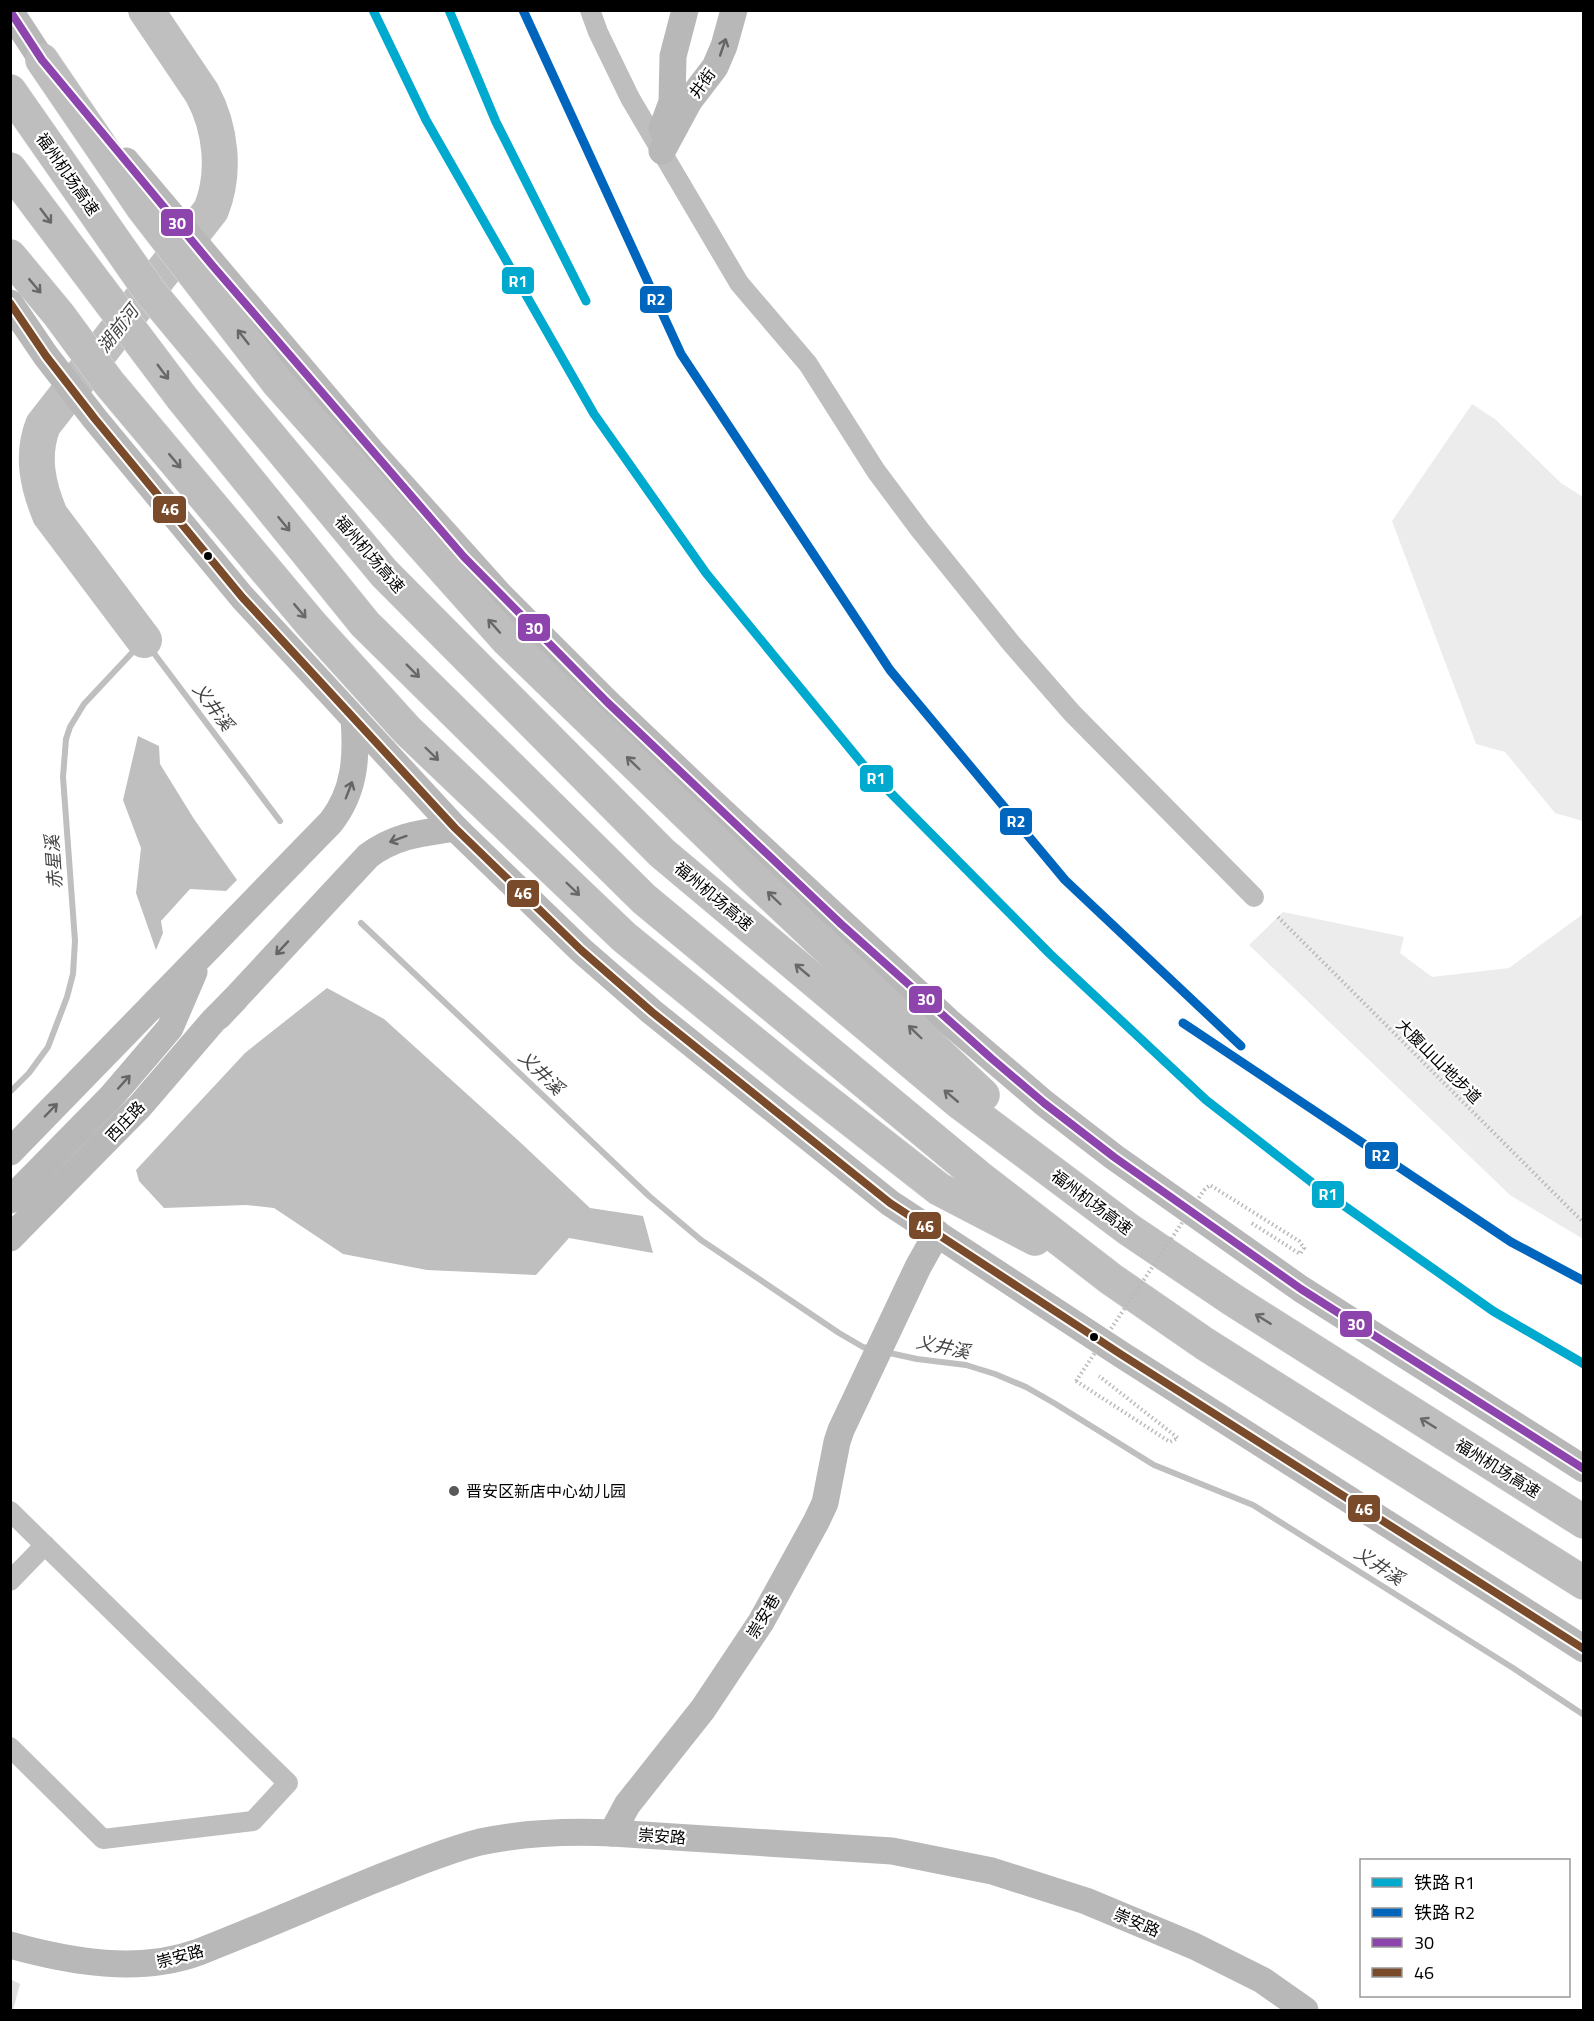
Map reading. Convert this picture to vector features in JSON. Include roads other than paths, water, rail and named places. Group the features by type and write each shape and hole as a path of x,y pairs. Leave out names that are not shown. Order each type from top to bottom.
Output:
{"highway":[{"path":"42,60 202,268 278,383 507,640 901,1019 1128,1229"},
{"name":"福州机场高速","path":"10,91 151,293 384,573 662,853 960,1103 1128,1229 1233,1300 1584,1522"},
{"path":"10,169 182,398 365,624 644,898 979,1177 1112,1279 1205,1344 1584,1583"},
{"path":"10,256 59,315 109,383 312,625 407,730 624,937 796,1077 939,1189 1112,1279"}],"main road":[{"name":"井街","path":"659,146 669,113 673,56 685,10"},
{"name":"井街","path":"659,146 715,67 724,46 734,10"},
{"path":"10,11 42,60"},
{"path":"202,268 500,594 700,791 948,1021 1044,1103 1114,1158 1282,1276 1584,1469"},
{"path":"10,303 46,356 95,419 242,597 455,828 581,950 652,1012 890,1203 1122,1355 1584,1649"},
{"path":"10,1152 340,810 352,781 356,753 354,719"},
{"name":"西庄路","path":"10,1238 120,1127 213,1021 368,856 389,842 421,832 455,828"},
{"path":"10,1200 111,1097 170,1028 200,957"},
{"name":"崇安巷","path":"612,1833 627,1805 721,1683 766,1612 816,1522 829,1485 837,1442 918,1267 937,1233"},
{"name":"崇安路","path":"10,1945 62,1957 114,1964 166,1962 199,1952 420,1861 458,1848 531,1835 566,1832 612,1833 892,1851 1002,1874 1086,1900 1194,1946 1262,1980 1305,2010"}],"street":[{"path":"590,10 630,98 739,282 808,364 876,471 920,530 1011,643 1072,713 1254,897"},
{"path":"10,1511 288,1784 252,1821 103,1839 10,1747"},
{"path":"10,1581 45,1545"}],"waterway":[{"name":"湖前河","path":"144,640 50,515 39,482 37,448 43,425 211,210 216,196 220,166 214,121 202,93 146,10"},
{"name":"赤星溪","path":"10,1092 29,1073 48,1047 73,974 75,941 63,777 66,739 70,727 84,704 144,640 280,821"},
{"name":"义井溪","path":"361,923 649,1196 701,1240 839,1333 863,1347 872,1349"},
{"name":"义井溪","path":"885,1352 917,1359 966,1365 1026,1387 1154,1465 1253,1505 1584,1715"}],"rail line":[{"name":"R1","path":"373,10 426,120 594,414 706,573 865,767 1050,954 1206,1100 1319,1188 1493,1311 1584,1364"},
{"name":"R1","path":"449,10 496,122 586,301"},
{"name":"R2","path":"523,10 681,354 890,670 1065,880 1241,1046"},
{"name":"R2","path":"1183,1023 1511,1242 1584,1281"}],"place":[{"name":"晋安区新店中心幼儿园","path":"454,1491"}]}
